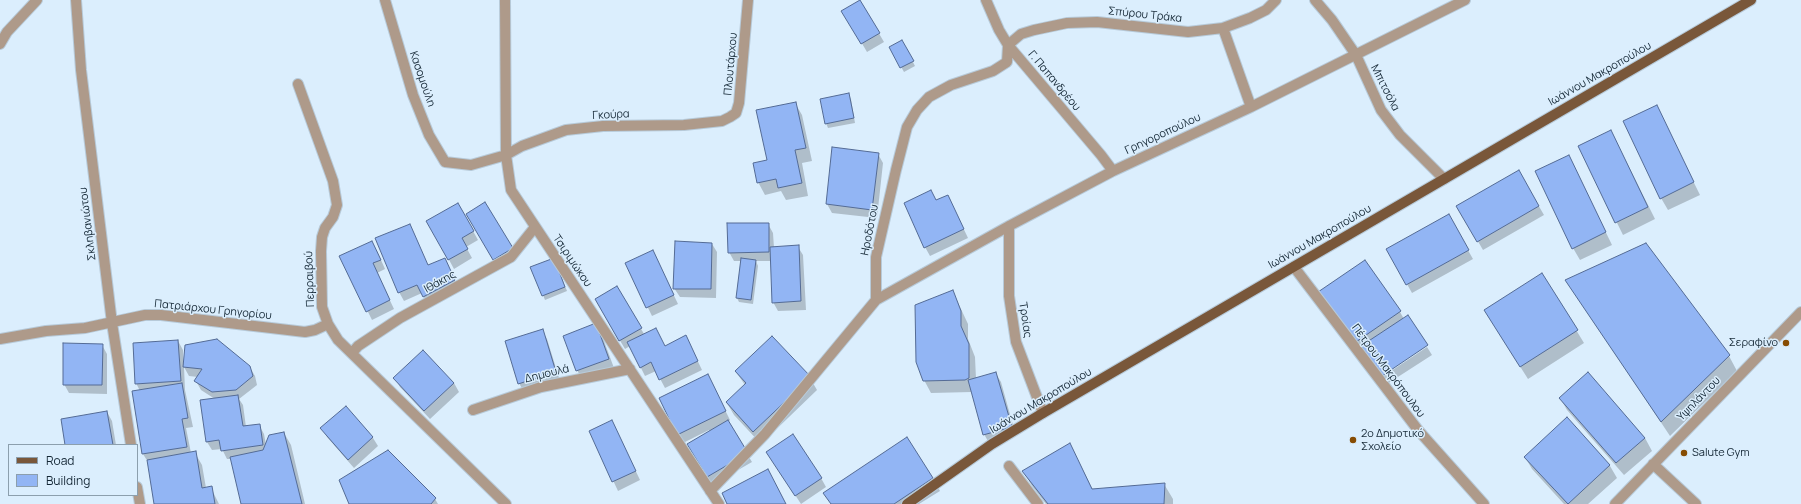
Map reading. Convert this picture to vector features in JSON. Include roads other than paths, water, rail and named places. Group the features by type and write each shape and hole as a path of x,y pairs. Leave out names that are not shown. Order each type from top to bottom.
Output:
{"main road":[{"name":"Ιωάννου Μακροπούλου","path":"907,504 992,444 1043,413 1751,0"}],"street":[{"path":"0,44 7,32 37,0"},
{"name":"Σκληβανιώτου","path":"76,0 81,70 112,323 131,444"},
{"name":"Κασομούλη","path":"385,0 413,95 430,135 445,162"},
{"name":"Τσιριμώκου","path":"505,0 506,155 511,190 719,504"},
{"name":"Πλουτάρχου","path":"722,121 736,113 739,103 748,0"},
{"name":"Γ. Παπανδρέου","path":"986,0 999,30 1008,45 1113,171"},
{"name":"Σπύρου Τράκα","path":"1008,45 1021,34 1067,23 1097,22 1188,32 1223,28 1250,18 1266,10 1276,0"},
{"name":"Μπιτσόλα","path":"1314,0 1332,20 1356,55 1381,110 1400,135 1444,179"},
{"name":"Γρηγοροπούλου","path":"876,300 1009,226 1113,171 1251,107 1466,0"},
{"path":"1223,28 1251,107"},
{"name":"Ηροδότου","path":"876,300 876,257 882,224 908,127 917,110 929,97 951,85 993,71 1007,62 1008,45"},
{"name":"Περραιβού","path":"298,84 333,181 337,205 333,217 325,228 322,236 322,306 328,324 338,340 506,504"},
{"name":"Γκούρα","path":"445,162 471,165 506,155 522,146 566,130 603,126 684,125 722,121"},
{"name":"Τροίας","path":"1009,226 1009,296 1016,342 1043,413"},
{"name":"Ιθάκης","path":"352,352 358,346 400,318 511,257 535,227"},
{"name":"Πέτρου Μακρόπουλου","path":"1294,267 1418,430 1484,504"},
{"path":"710,491 765,434 876,300"},
{"name":"Υψηλάντου","path":"1615,504 1801,312"},
{"name":"Πατριάρχου Γρηγορίου","path":"0,339 46,331 85,328 133,317 153,315 305,332 315,330 328,324"},
{"name":"Δημουλά","path":"473,410 541,386 630,369"},
{"path":"1653,464 1696,504"},
{"path":"1009,466 1038,504"},
{"path":"138,493 140,504"}],"place":[{"name":"Σεραφίνο","path":"1786,343"},
{"name":"2ο Δημοτικό Σχολείο","path":"1353,440"},
{"name":"Salute Gym","path":"1684,453"}]}
